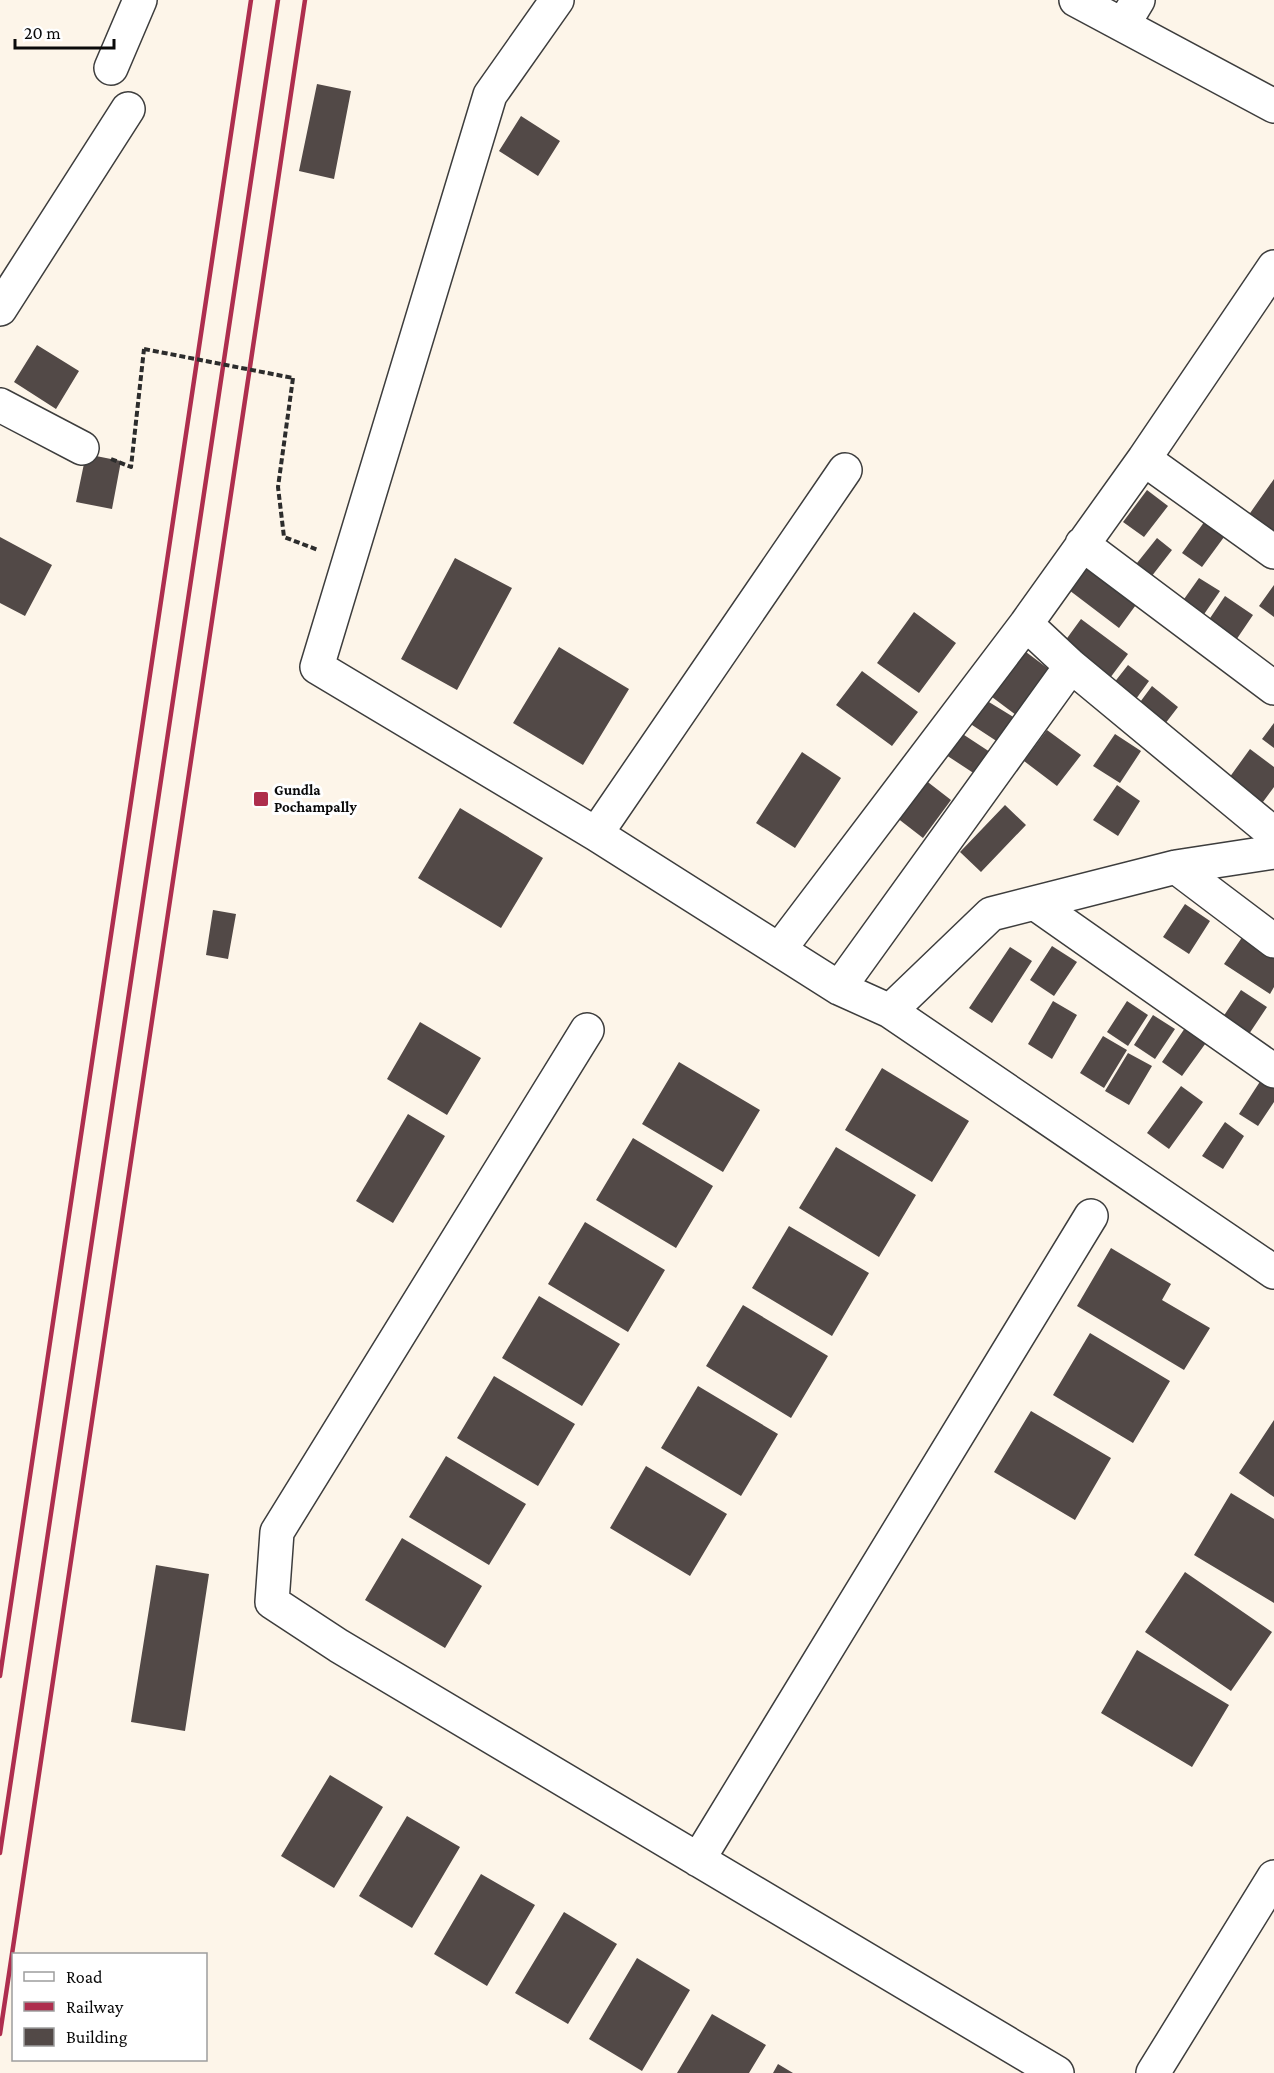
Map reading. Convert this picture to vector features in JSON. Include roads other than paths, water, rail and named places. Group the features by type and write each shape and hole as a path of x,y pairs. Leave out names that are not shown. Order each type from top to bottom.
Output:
{"street":[{"path":"111,68 140,0"},
{"path":"557,0 490,95 317,667 596,834 838,988 890,1011 1274,1272"},
{"path":"1076,0 1131,13 1274,106"},
{"path":"0,309 128,109"},
{"path":"779,950 1026,624 1144,459 1274,267"},
{"path":"1,408 82,448"},
{"path":"1144,459 1274,552"},
{"path":"596,834 845,470"},
{"path":"1082,544 1274,688"},
{"path":"1026,624 1071,666 1274,834"},
{"path":"838,988 1071,666"},
{"path":"890,1011 991,914 1176,867 1274,852"},
{"path":"1176,867 1274,941"},
{"path":"1036,904 1274,1071"},
{"path":"587,1030 277,1532 272,1602 339,1646 1057,2073"},
{"path":"698,1860 1091,1216"},
{"path":"1153,2073 1274,1877"}],"railway":[{"path":"0,1676 251,0"},
{"path":"0,1853 278,0"},
{"path":"12,1953 305,0"},
{"path":"0,2034 12,1954"}],"place":[{"name":"Gundla Pochampally","path":"261,799"}]}
